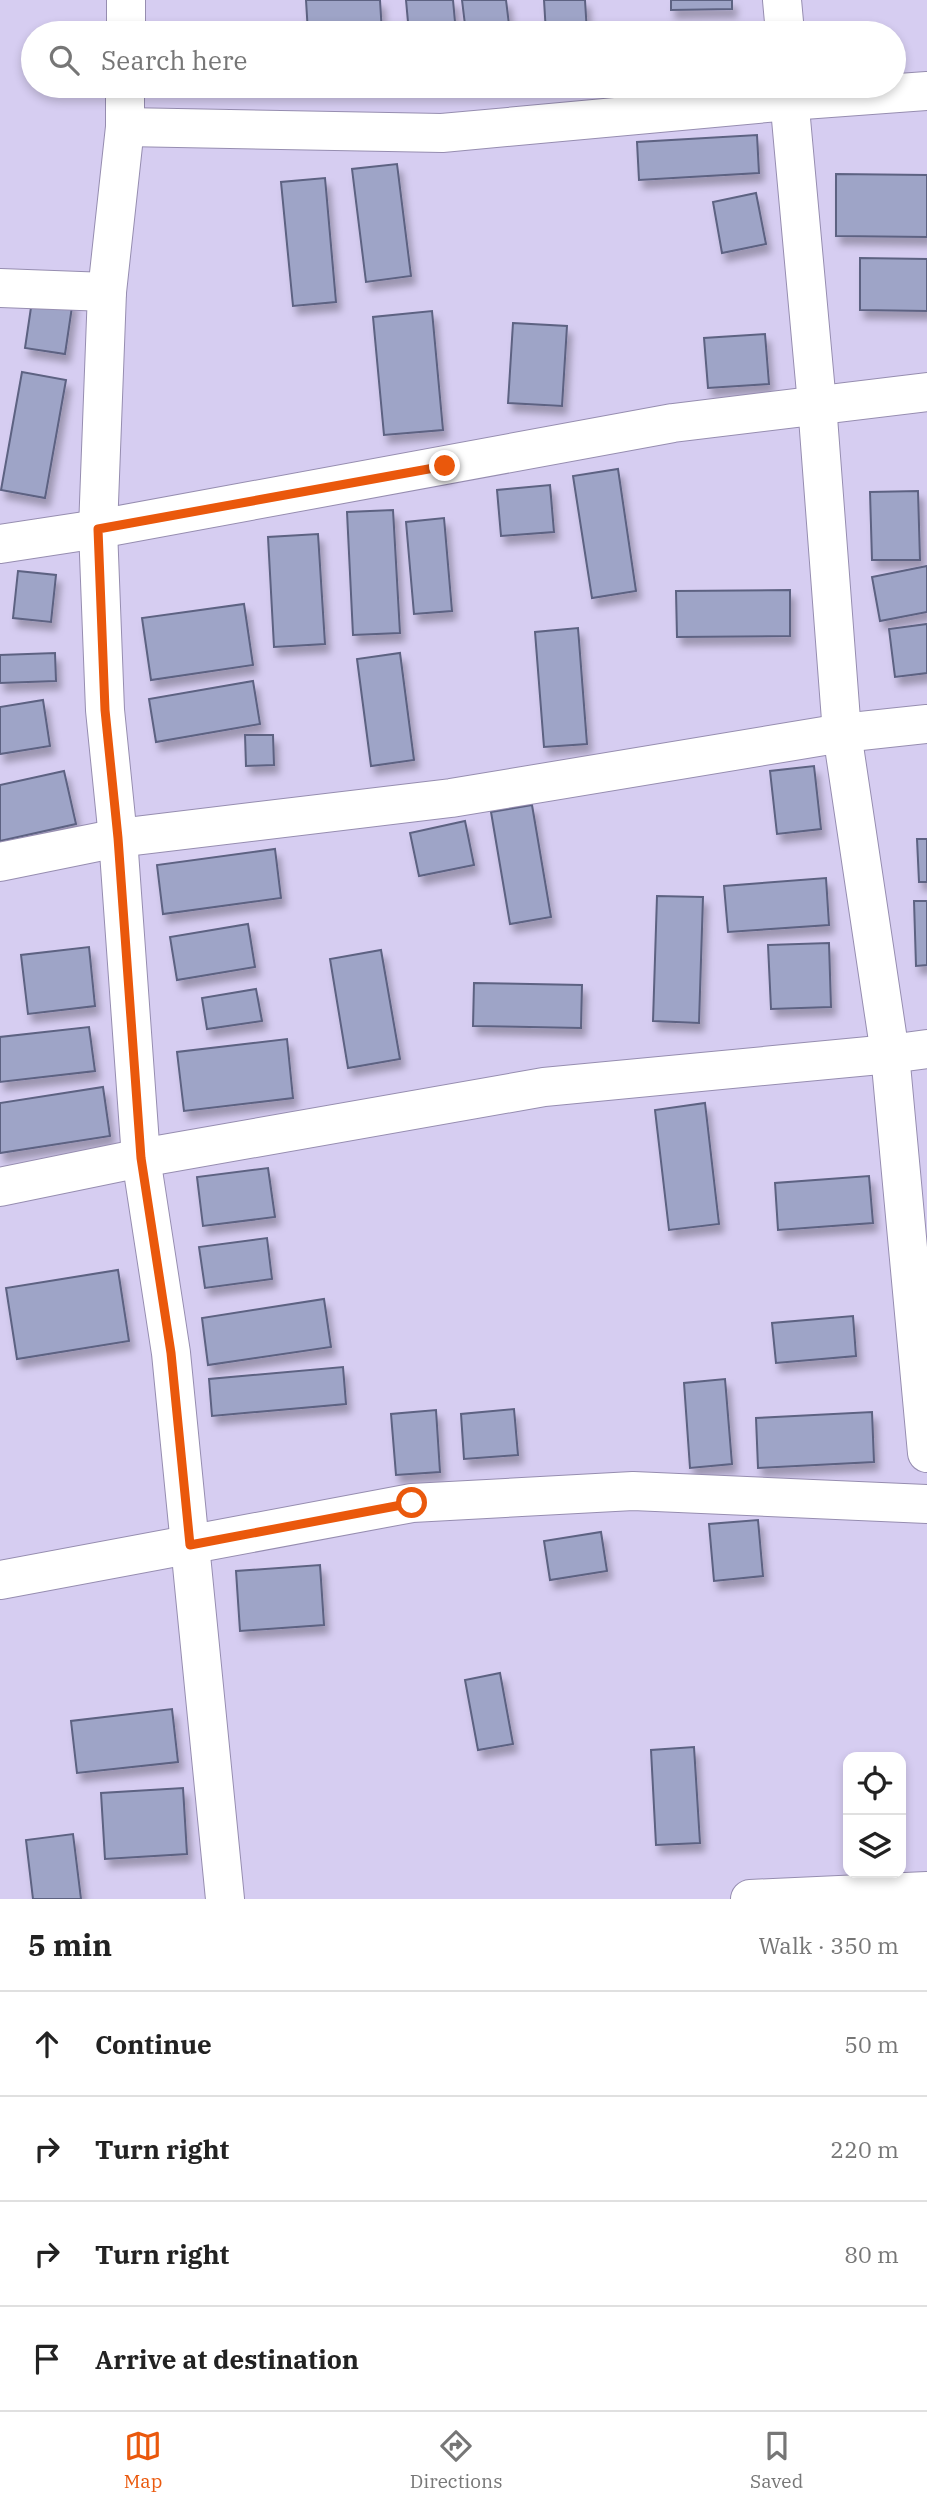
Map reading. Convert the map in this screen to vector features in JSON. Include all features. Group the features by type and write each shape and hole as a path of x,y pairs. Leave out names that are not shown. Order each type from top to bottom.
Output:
{"street":[{"path":"126,0 126,21"},
{"path":"782,0 784,21"},
{"path":"906,91 927,91"},
{"path":"125,98 125,127 107,292 98,529 105,710 118,838 141,1158 171,1353 225,1899"},
{"path":"125,127 442,132 744,98"},
{"path":"788,98 817,404 842,733 890,1054 927,1453"},
{"path":"0,288 107,292"},
{"path":"0,544 98,529 673,423 927,392"},
{"path":"0,862 118,838 451,798 842,733 927,724"},
{"path":"0,1186 141,1158 544,1087 927,1049"},
{"path":"0,1580 412,1503 633,1491 927,1504"},
{"path":"750,1899 927,1891"}],"building":[{"path":"306,0 380,0 381,21 307,21"},
{"path":"406,0 453,0 455,21 408,21"},
{"path":"462,0 506,0 509,21 465,21"},
{"path":"544,0 585,0 586,21 545,21"},
{"path":"671,0 732,0 732,9 671,10"},
{"path":"757,135 759,173 639,180 637,142"},
{"path":"397,164 411,276 366,282 352,169"},
{"path":"836,174 927,175 927,237 836,236"},
{"path":"325,178 336,302 293,306 281,182"},
{"path":"756,193 766,244 722,253 713,202"},
{"path":"860,258 927,259 927,311 860,310"},
{"path":"33,294 73,300 65,354 25,348"},
{"path":"432,311 443,430 384,435 373,317"},
{"path":"513,323 567,326 562,406 508,403"},
{"path":"765,334 769,384 708,388 704,338"},
{"path":"22,372 66,380 45,498 1,490"},
{"path":"618,469 636,591 592,598 573,476"},
{"path":"550,485 554,532 501,536 497,490"},
{"path":"918,491 920,560 872,560 870,492"},
{"path":"393,510 400,633 353,635 347,512"},
{"path":"444,518 452,611 414,614 406,522"},
{"path":"318,534 325,644 274,647 268,537"},
{"path":"927,566 927,612 880,621 872,577"},
{"path":"18,571 56,575 51,622 13,618"},
{"path":"790,590 790,636 677,637 676,591"},
{"path":"244,604 253,665 151,680 142,618"},
{"path":"927,624 927,673 895,677 889,629"},
{"path":"578,628 587,744 544,747 535,632"},
{"path":"55,653 56,681 0,683 0,655"},
{"path":"400,653 414,760 371,766 357,659"},
{"path":"253,681 260,724 156,742 149,699"},
{"path":"43,700 50,746 0,754 0,707"},
{"path":"245,735 273,735 274,765 246,766"},
{"path":"814,766 821,829 777,834 770,771"},
{"path":"64,771 76,824 0,841 0,785"},
{"path":"532,805 551,917 510,924 491,812"},
{"path":"465,821 474,865 419,876 410,833"},
{"path":"917,839 927,839 927,882 919,882"},
{"path":"275,849 281,898 163,914 157,865"},
{"path":"826,878 829,925 728,932 724,886"},
{"path":"657,896 703,897 699,1023 653,1021"},
{"path":"914,901 927,901 927,965 916,966"},
{"path":"248,924 255,967 177,980 170,937"},
{"path":"829,943 831,1007 771,1009 768,945"},
{"path":"89,947 95,1006 28,1014 21,955"},
{"path":"381,950 400,1059 348,1068 330,959"},
{"path":"474,983 582,985 581,1028 473,1026"},
{"path":"256,989 262,1021 207,1029 202,998"},
{"path":"89,1027 95,1071 0,1082 0,1037"},
{"path":"287,1039 293,1098 184,1111 177,1052"},
{"path":"103,1087 110,1136 0,1153 0,1103"},
{"path":"705,1103 719,1224 669,1230 655,1110"},
{"path":"268,1168 275,1217 203,1226 197,1177"},
{"path":"869,1176 873,1223 778,1230 775,1183"},
{"path":"267,1238 272,1279 205,1288 199,1247"},
{"path":"118,1270 129,1341 17,1359 6,1288"},
{"path":"324,1299 331,1347 208,1365 202,1318"},
{"path":"853,1316 856,1356 776,1363 772,1323"},
{"path":"343,1367 346,1404 212,1416 209,1379"},
{"path":"725,1379 732,1464 690,1468 684,1383"},
{"path":"514,1409 518,1455 464,1459 461,1414"},
{"path":"436,1410 440,1472 396,1475 391,1414"},
{"path":"872,1412 874,1462 758,1468 756,1418"},
{"path":"758,1520 763,1576 714,1581 709,1524"},
{"path":"601,1532 607,1571 550,1580 544,1541"},
{"path":"320,1565 324,1625 240,1631 236,1571"},
{"path":"500,1673 513,1744 478,1750 465,1680"},
{"path":"172,1709 178,1762 77,1773 71,1721"},
{"path":"694,1747 700,1843 656,1845 651,1750"},
{"path":"183,1788 187,1854 105,1859 101,1793"},
{"path":"73,1834 81,1899 33,1899 26,1840"}],"route":[{"path":"412,1503 190,1545 171,1353 141,1158 118,838 105,710 98,529 445,466"}]}
